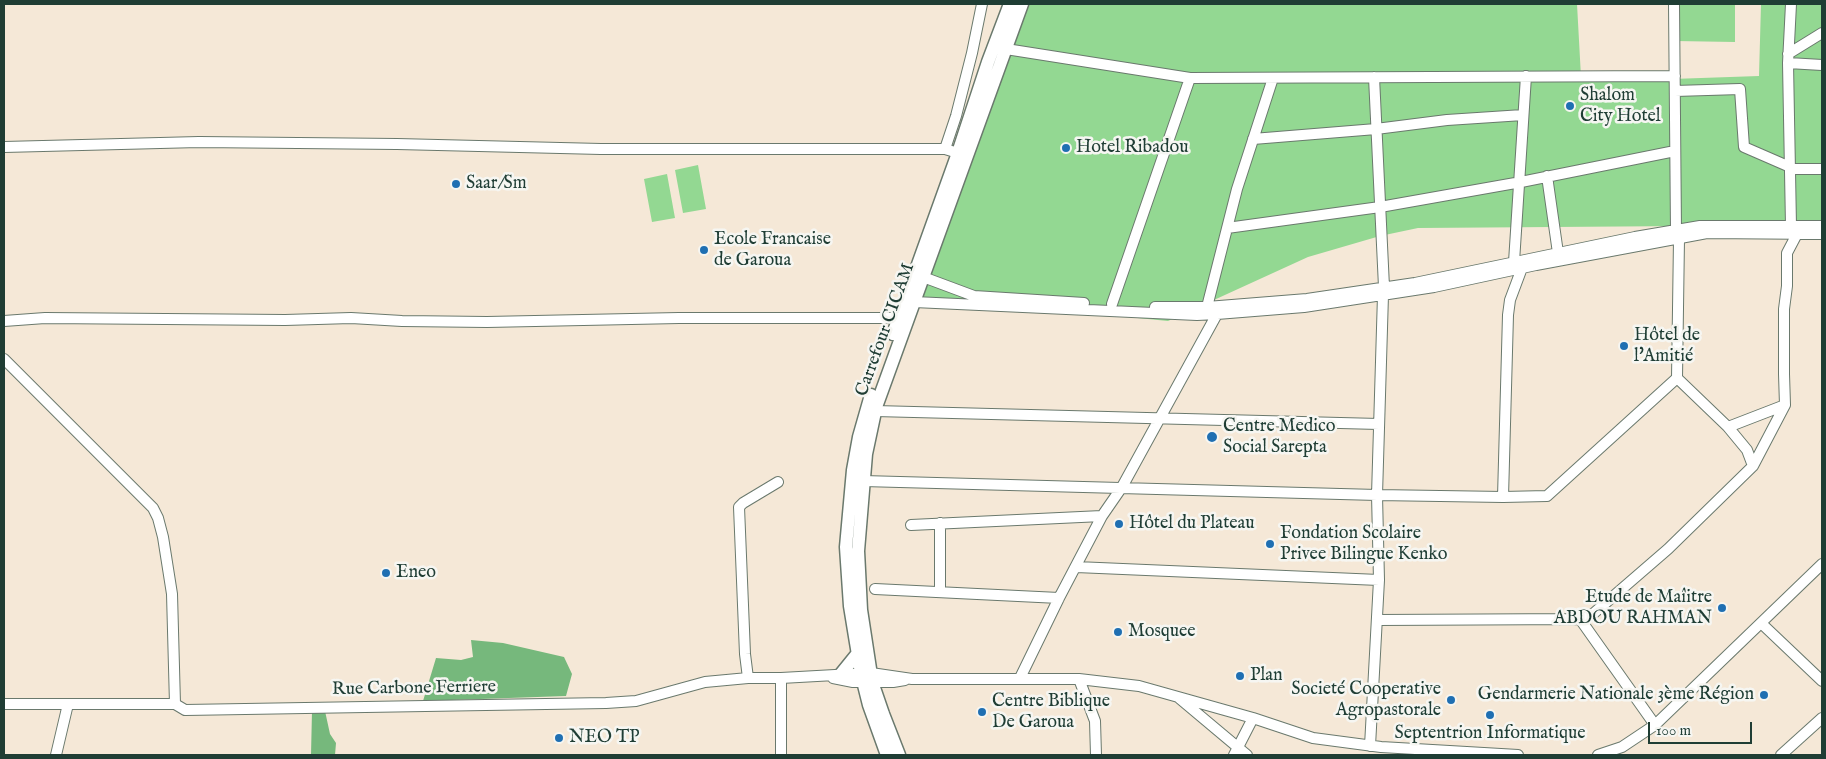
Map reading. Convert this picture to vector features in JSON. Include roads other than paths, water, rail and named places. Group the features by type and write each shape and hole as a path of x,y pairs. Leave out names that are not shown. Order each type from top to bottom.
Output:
{"main road":[{"path":"899,755 858,653 850,606 846,547 854,470 868,404 1010,4"},
{"name":"Carrefour CICAM","path":"867,677 858,551 866,454 875,411 1022,4"},
{"path":"842,674 858,653"},
{"path":"867,677 869,705 887,755"}],"street":[{"path":"945,149 970,62 982,4"},
{"path":"1674,4 1677,378 1728,427 1747,450 1753,466"},
{"path":"1787,253 1794,230 1790,168 1788,58 1791,4"},
{"path":"1788,58 1822,33"},
{"path":"1006,49 1190,78 1675,76"},
{"path":"1788,58 1822,65"},
{"path":"1503,497 1508,315 1518,265 1520,182 1526,76"},
{"path":"1370,746 1379,580 1377,495 1384,291 1374,77"},
{"path":"1112,304 1190,78"},
{"path":"1207,307 1237,188 1274,78"},
{"path":"1675,91 1740,90 1744,147 1790,168 1822,169"},
{"path":"1253,139 1376,129 1447,120 1524,115"},
{"path":"4,147 199,142 398,144 601,150 945,149 958,153"},
{"path":"1227,228 1380,207 1520,182 1675,151"},
{"path":"1547,176 1558,253"},
{"path":"914,302 1197,315 1217,314 1304,307 1415,283 1677,235 1700,226 1794,230 1822,234"},
{"path":"1518,265 1558,253 1677,235 1707,233 1774,234 1822,226"},
{"path":"1377,620 1580,619 1594,613 1668,549 1753,466 1785,405 1784,328 1787,253 1785,245 1774,234"},
{"path":"923,277 974,296 1148,307 1207,307 1384,291"},
{"path":"1020,678 1102,516 1122,487 1217,314"},
{"path":"4,321 45,318 285,320 351,318 487,322 689,318 899,318"},
{"path":"4,359 146,500 158,518 172,594 175,704"},
{"path":"863,481 1377,495 1547,496 1677,378"},
{"path":"1728,427 1785,405"},
{"path":"875,411 1379,424"},
{"path":"748,678 745,654 739,507 778,482"},
{"path":"911,525 1102,516"},
{"path":"940,523 940,592"},
{"path":"1598,755 1622,747 1655,726 1822,564"},
{"path":"1076,567 1379,580"},
{"path":"875,589 1059,598"},
{"path":"1580,619 1655,726"},
{"path":"1761,623 1822,680"},
{"name":"Rue Carbone Ferriere","path":"4,704 175,704 185,710 620,702 636,701 705,682 842,674 867,677"},
{"name":"Rue Carbone Ferriere","path":"824,676 846,681 867,677"},
{"path":"867,677 893,682 912,679 1079,679 1139,686 1253,718 1313,738 1370,746 1383,751 1518,755"},
{"path":"781,678 781,755"},
{"path":"1079,679 1095,721 1096,755"},
{"path":"1176,696 1236,752 1247,755"},
{"path":"56,755 68,704"},
{"path":"1236,752 1253,718"},
{"path":"1781,755 1822,718"}],"place":[{"name":"Shalom City Hotel","path":"1570,106"},
{"name":"Hotel Ribadou","path":"1066,148"},
{"name":"Saar/Sm","path":"456,184"},
{"name":"Ecole Francaise de Garoua","path":"704,250"},
{"name":"Hôtel de l'Amitié","path":"1624,346"},
{"name":"Centre Medico Social Sarepta","path":"1212,437"},
{"name":"Hôtel du Plateau","path":"1119,524"},
{"name":"Fondation Scolaire Privee Bilingue Kenko","path":"1270,544"},
{"name":"Eneo","path":"386,573"},
{"name":"Etude de Maîitre ABDOU RAHMAN","path":"1722,608"},
{"name":"Mosquee","path":"1118,632"},
{"name":"Plan","path":"1240,676"},
{"name":"Gendarmerie Nationale 3ème Région","path":"1764,695"},
{"name":"Societé Cooperative Agropastorale","path":"1451,700"},
{"name":"Centre Biblique De Garoua","path":"982,712"},
{"name":"Septentrion Informatique","path":"1490,715"},
{"name":"NEO TP","path":"559,738"}]}
